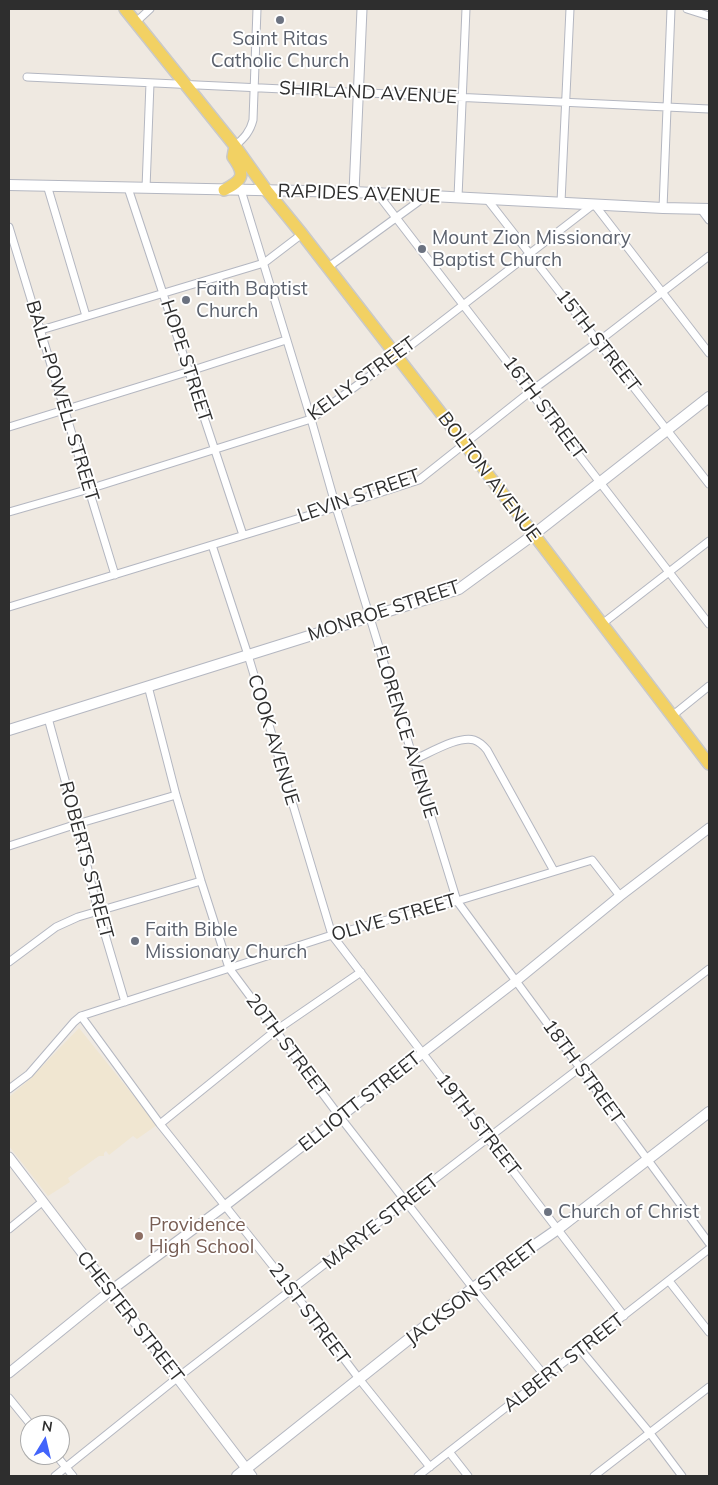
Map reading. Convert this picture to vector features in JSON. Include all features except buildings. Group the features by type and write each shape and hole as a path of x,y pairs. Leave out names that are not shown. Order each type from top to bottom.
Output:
{"main road":[{"name":"BOLTON AVENUE","path":"125,9 235,146 267,191 397,356 709,764"},
{"path":"224,190 237,183 240,179 240,167 233,157 235,146"},
{"name":"RAPIDES AVENUE","path":"9,185 354,192 663,208 705,208"},
{"name":"MONROE STREET","path":"9,730 459,589 533,535 709,397"},
{"name":"JACKSON STREET","path":"237,1476 250,1473 473,1288 558,1229 709,1112"}],"street":[{"path":"136,22 150,9"},
{"path":"235,146 251,129 257,9"},
{"path":"354,192 362,9"},
{"path":"458,197 466,9"},
{"path":"561,202 570,9"},
{"path":"663,208 672,9"},
{"path":"687,9 709,16"},
{"name":"SHIRLAND AVENUE","path":"27,77 709,109"},
{"path":"146,188 150,83"},
{"path":"46,186 86,316"},
{"name":"HOPE STREET","path":"128,188 243,535"},
{"name":"FLORENCE AVENUE","path":"241,190 457,900"},
{"name":"16TH STREET","path":"377,193 709,624"},
{"path":"327,268 426,196"},
{"name":"15TH STREET","path":"487,199 709,484"},
{"path":"594,204 709,353"},
{"name":"KELLY STREET","path":"9,512 311,419 397,356 594,204"},
{"path":"705,208 709,220"},
{"name":"BALL-POWELL STREET","path":"9,227 115,575"},
{"path":"41,330 264,263 302,234"},
{"name":"LEVIN STREET","path":"9,607 419,480 530,391 599,341 709,256"},
{"path":"9,427 190,372 286,340"},
{"path":"602,624 709,540"},
{"name":"COOK AVENUE","path":"212,545 248,656 332,935"},
{"name":"20TH STREET","path":"148,686 176,795 229,968 340,1117 473,1288 545,1376"},
{"path":"672,716 709,686"},
{"name":"ROBERTS STREET","path":"48,718 98,911 125,1002"},
{"path":"413,760 460,739 472,739 480,742 487,750 554,872"},
{"path":"9,846 176,795"},
{"name":"ELLIOTT STREET","path":"9,1373 110,1292 226,1206 516,981 620,896 709,828"},
{"name":"OLIVE STREET","path":"9,1089 28,1074 81,1016 332,935 592,860 620,896"},
{"path":"9,962 56,927 78,917 201,881"},
{"name":"18TH STREET","path":"457,900 709,1243"},
{"name":"19TH STREET","path":"332,935 624,1316"},
{"name":"MARYE STREET","path":"55,1476 178,1378 488,1138 709,970"},
{"path":"160,1124 275,1031 360,972"},
{"name":"21ST STREET","path":"81,1016 160,1124 430,1467"},
{"name":"CHESTER STREET","path":"9,1157 110,1292 250,1473"},
{"path":"9,1229 42,1202"},
{"name":"ALBERT STREET","path":"418,1476 450,1453 545,1376 709,1249"},
{"path":"669,1280 709,1332"},
{"path":"580,1349 649,1432 682,1476"},
{"path":"594,1476 709,1387"},
{"path":"9,1398 23,1415"},
{"path":"450,1453 468,1476"},
{"path":"64,1465 73,1476"}],"shaded area":[{"path":"79,1028 157,1125 137,1139 133,1136 109,1155 106,1151 104,1156 99,1156 68,1178 70,1182 48,1196 9,1146 9,1097 30,1079"}],"place":[{"name":"Saint Ritas Catholic Church","path":"280,20"},
{"name":"Mount Zion Missionary Baptist Church","path":"422,249"},
{"name":"Faith Baptist Church","path":"186,300"},
{"name":"Faith Bible Missionary Church","path":"135,941"},
{"name":"Church of Christ","path":"548,1212"},
{"name":"Providence High School","path":"139,1236"}]}
